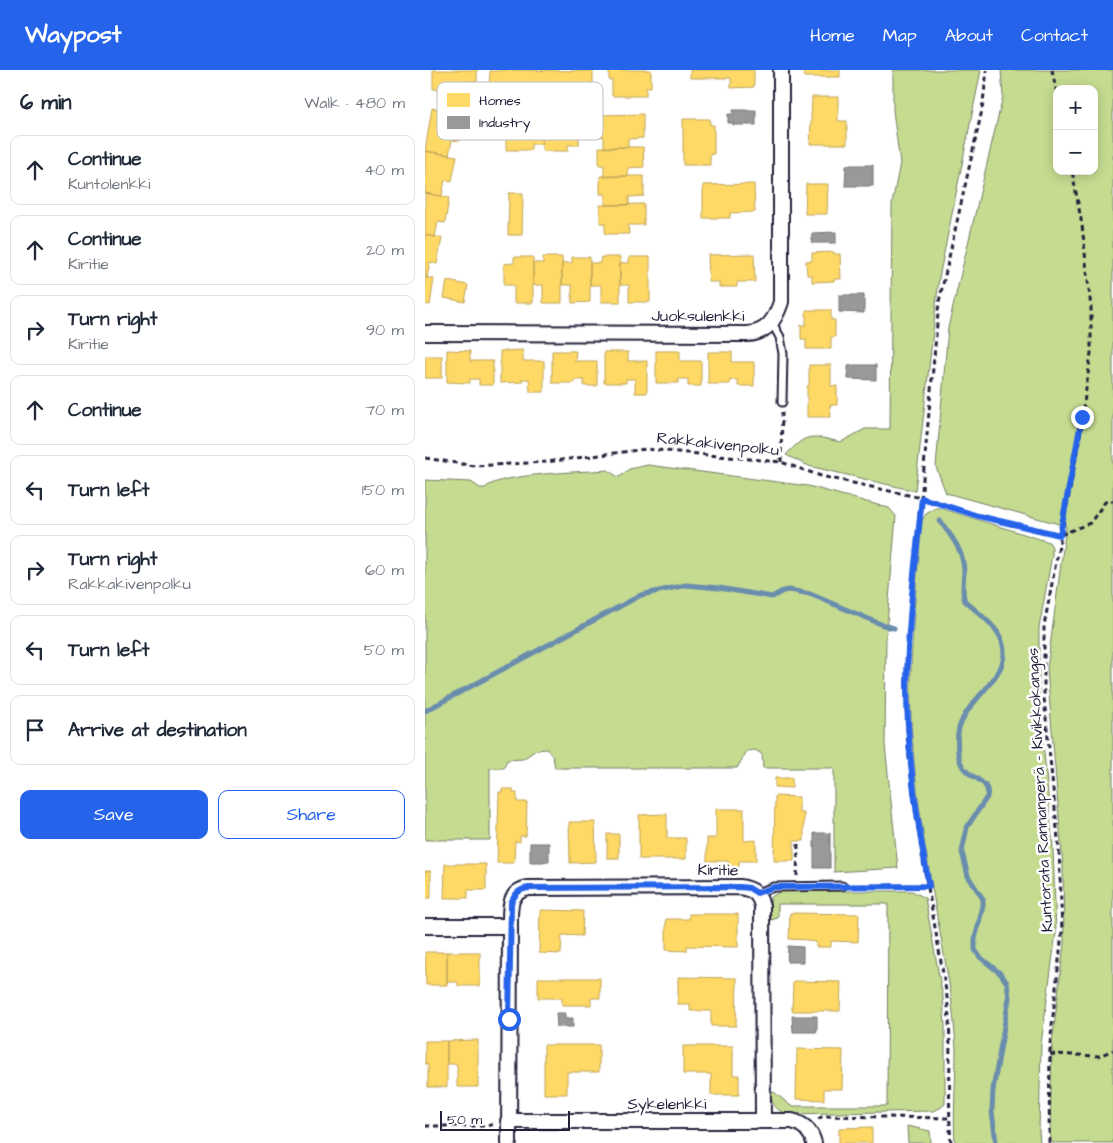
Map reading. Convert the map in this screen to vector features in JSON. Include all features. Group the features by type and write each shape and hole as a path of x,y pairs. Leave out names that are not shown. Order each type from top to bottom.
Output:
{"street":[{"path":"771,324 778,313 781,302 781,70"},
{"name":"Juoksulenkki","path":"425,333 751,334 767,329 771,324"},
{"name":"Kiritie","path":"509,926 511,903 514,896 521,889 740,887 749,888 757,893 761,899 763,913 763,1120"},
{"path":"425,926 509,926 509,1143"},
{"name":"Sykelenkki","path":"508,1121 763,1120 792,1121 800,1123 806,1128"},
{"path":"806,1128 812,1135 814,1143"}],"lane":[{"path":"771,324 780,337 783,354 783,402"},
{"path":"757,893 774,887 843,886"}],"path":[{"path":"951,1143 949,1118 950,1024 915,804 908,739 909,633 939,302 982,110 987,70"},
{"path":"1052,70 1055,85"},
{"name":"Kuntorata Rannanperä - Kivikkokangas","path":"1049,1143 1049,1054 1062,932 1059,849 1044,698 1044,626 1079,439 1091,353 1091,308 1082,225 1073,175"},
{"path":"781,462 783,402"},
{"name":"Rakkakivenpolku","path":"425,458 475,466 546,462 646,449 781,462 821,476 922,498 978,516 1060,535"},
{"path":"1060,535 1090,523 1105,502 1113,501"},
{"path":"797,886 798,844"},
{"path":"843,886 929,886"},
{"path":"1049,1054 1099,1056 1113,1050"},
{"path":"806,1128 823,1116 949,1118"},
{"path":"425,1126 487,1126 508,1121"}],"green space":[{"path":"893,70 981,70 939,278 915,491 809,466 786,455 793,447 811,437 841,442 865,429 890,429 892,204 900,163 893,111"},
{"path":"1001,70 1113,70 1113,1143 1052,1143 1050,1133 1052,1044 1064,943 1063,867 1047,669 1066,526 946,493 936,467 948,328 1003,96"},
{"path":"648,465 808,486 889,508 896,516 886,636 885,745 898,868 834,872 834,768 763,768 762,754 755,750 747,751 737,768 555,768 553,757 547,749 536,750 523,759 507,760 504,768 490,768 490,840 425,840 425,480 471,482 480,488 485,488 507,479 543,474 608,470 618,477 629,469"},
{"path":"936,508 1049,542 1052,547 1039,628 1039,699 1053,848 1056,933 1041,1044 1040,1143 955,1143 956,1049 951,995 919,804 911,713 913,631 921,521 926,514"},
{"path":"780,891 912,891 925,898 943,998 945,1026 945,1104 940,1108 933,1111 787,1114 775,1106 770,1093 774,1092 791,1106 887,1106 888,904 778,904 778,918 771,920 770,898"},
{"path":"907,1126 930,1131 931,1143 908,1143"}],"building: Homes":[{"path":"433,70 477,70 477,82 437,82 437,89 433,89"},
{"path":"605,70 651,70 651,87 646,87 646,96 612,96 612,80 609,80 609,71"},
{"path":"690,70 754,70 754,87 731,88 731,78 690,78"},
{"path":"804,70 840,70 840,77 804,77"},
{"path":"490,71 593,71 593,82 489,82"},
{"path":"812,97 838,97 838,121 847,121 847,144 810,144"},
{"path":"432,108 437,109 437,140 452,140 449,155 425,151"},
{"path":"643,114 643,138 628,139 628,147 604,148 603,115"},
{"path":"683,119 710,119 710,125 714,125 714,154 710,154 710,165 683,165"},
{"path":"506,140 542,140 542,144 531,144 531,150 506,150"},
{"path":"542,140 579,140 579,145 568,145 568,151 542,151"},
{"path":"599,147 643,147 644,167 628,168 628,176 604,177 604,165 599,165"},
{"path":"425,151 457,156 452,181 445,180 442,196 425,193"},
{"path":"600,176 644,176 644,196 629,197 629,205 605,205 605,194 600,194"},
{"path":"754,184 755,212 730,213 730,218 703,218 703,185"},
{"path":"806,184 828,184 827,214 805,214"},
{"path":"425,193 449,198 445,223 438,222 435,237 425,235"},
{"path":"509,193 523,193 522,235 508,235"},
{"path":"644,204 644,225 628,225 629,234 605,234 605,223 600,223 600,205"},
{"path":"425,235 442,238 437,264 430,262 427,278 425,277"},
{"path":"834,252 834,254 840,254 841,279 812,282 812,275 807,275 806,261 812,261 812,253"},
{"path":"754,254 755,282 737,282 737,287 719,287 719,282 709,282 708,255"},
{"path":"514,257 533,257 533,303 514,303 514,285 504,285 504,264 514,263"},
{"path":"543,257 562,257 562,303 543,303 543,285 533,285 533,263 543,263"},
{"path":"572,257 590,257 590,302 572,303 572,285 562,285 562,263 572,263"},
{"path":"601,257 620,257 620,302 601,302 601,285 590,285 590,263 600,263"},
{"path":"629,257 650,257 650,302 629,302 629,285 620,285 620,263 629,263"},
{"path":"425,277 434,279 430,305 425,304"},
{"path":"447,281 468,285 465,302 444,298"},
{"path":"806,310 831,310 831,320 835,320 835,337 831,337 831,349 806,349 806,339 801,339 801,325 806,325"},
{"path":"447,350 470,351 470,361 493,361 493,385 479,385 479,379 470,379 470,383 447,382"},
{"path":"523,350 523,361 544,361 544,392 530,392 529,379 522,379 522,382 500,383 500,351"},
{"path":"552,351 576,351 575,361 597,361 597,386 584,386 584,380 574,380 574,383 552,383"},
{"path":"656,351 680,351 680,361 701,361 701,386 688,386 688,379 678,379 679,383 656,383"},
{"path":"604,352 628,352 628,361 647,361 647,393 635,393 635,379 626,379 626,383 604,383"},
{"path":"708,352 732,352 732,362 754,362 754,386 738,386 738,380 730,380 730,384 708,384"},
{"path":"425,356 442,356 442,378 425,378"},
{"path":"809,365 831,365 831,386 837,386 837,405 830,405 831,417 807,417"},
{"path":"775,778 792,778 792,788 775,787"},
{"path":"502,789 513,789 513,793 517,793 517,802 527,802 526,836 520,836 520,842 515,841 514,863 497,863 499,792 502,792"},
{"path":"775,796 799,797 799,813 804,813 804,841 794,841 794,861 774,861"},
{"path":"716,809 744,809 744,841 756,840 756,861 739,861 739,867 728,867 728,861 707,861 707,838 716,838"},
{"path":"667,814 667,838 686,838 686,859 639,859 639,815"},
{"path":"569,822 595,822 596,862 570,863"},
{"path":"607,834 619,834 619,858 607,858"},
{"path":"445,864 486,864 486,890 468,890 468,898 444,898"},
{"path":"425,871 431,871 431,898 425,898"},
{"path":"540,910 583,911 582,936 562,935 561,954 539,953"},
{"path":"790,913 859,914 858,942 831,941 831,947 816,947 816,942 789,939"},
{"path":"689,914 738,914 738,947 687,946 687,951 666,950 666,919 689,919"},
{"path":"425,952 447,952 447,985 426,985"},
{"path":"447,952 480,952 480,986 458,986 458,982 447,982"},
{"path":"678,977 737,978 736,1026 711,1026 711,1011 690,1011 690,1004 678,1004"},
{"path":"538,978 600,978 600,998 591,998 591,1005 562,1005 562,998 538,998"},
{"path":"793,981 841,982 840,1011 792,1011"},
{"path":"478,1040 478,1087 457,1087 457,1064 447,1064 447,1041"},
{"path":"425,1041 447,1041 447,1087 428,1087"},
{"path":"544,1045 599,1045 599,1072 567,1072 567,1094 544,1094"},
{"path":"683,1046 733,1046 733,1075 739,1075 739,1095 711,1095 711,1074 683,1074"},
{"path":"797,1049 843,1050 842,1089 824,1089 824,1100 796,1099"},
{"path":"872,1127 872,1143 839,1143 839,1128"}],"building: Industry":[{"path":"733,110 756,110 756,125 733,125 733,123 728,123 728,114 733,114"},
{"path":"846,165 873,165 873,186 845,186"},
{"path":"836,232 836,243 812,243 812,233"},
{"path":"839,295 864,295 864,313 839,312"},
{"path":"848,365 876,365 876,380 848,379"},
{"path":"814,833 830,833 830,868 814,868"},
{"path":"530,843 549,843 549,862 530,862"},
{"path":"788,946 803,947 803,962 787,962"},
{"path":"556,1013 565,1013 565,1018 573,1018 573,1027 557,1027"},
{"path":"792,1016 817,1016 817,1032 793,1032"}],"waterway":[{"path":"940,521 962,556 965,601 995,629 1004,648 1003,661 998,673 970,708 962,720 958,733 961,763 966,771 983,783 987,791 987,797 967,827 962,852 968,876 983,899 975,939 975,950 980,957 1001,974 1007,983 1009,998 993,1090 992,1111 996,1143"},
{"path":"425,711 641,595 686,585 719,588 772,597 783,591 790,590 810,594 894,628"}],"route":[{"path":"509,1019 509,926 511,903 514,896 521,889 740,887 749,888 757,893 774,887 929,886 915,804 908,739 907,685 909,633 922,498 978,516 1060,535 1082,417"}]}
